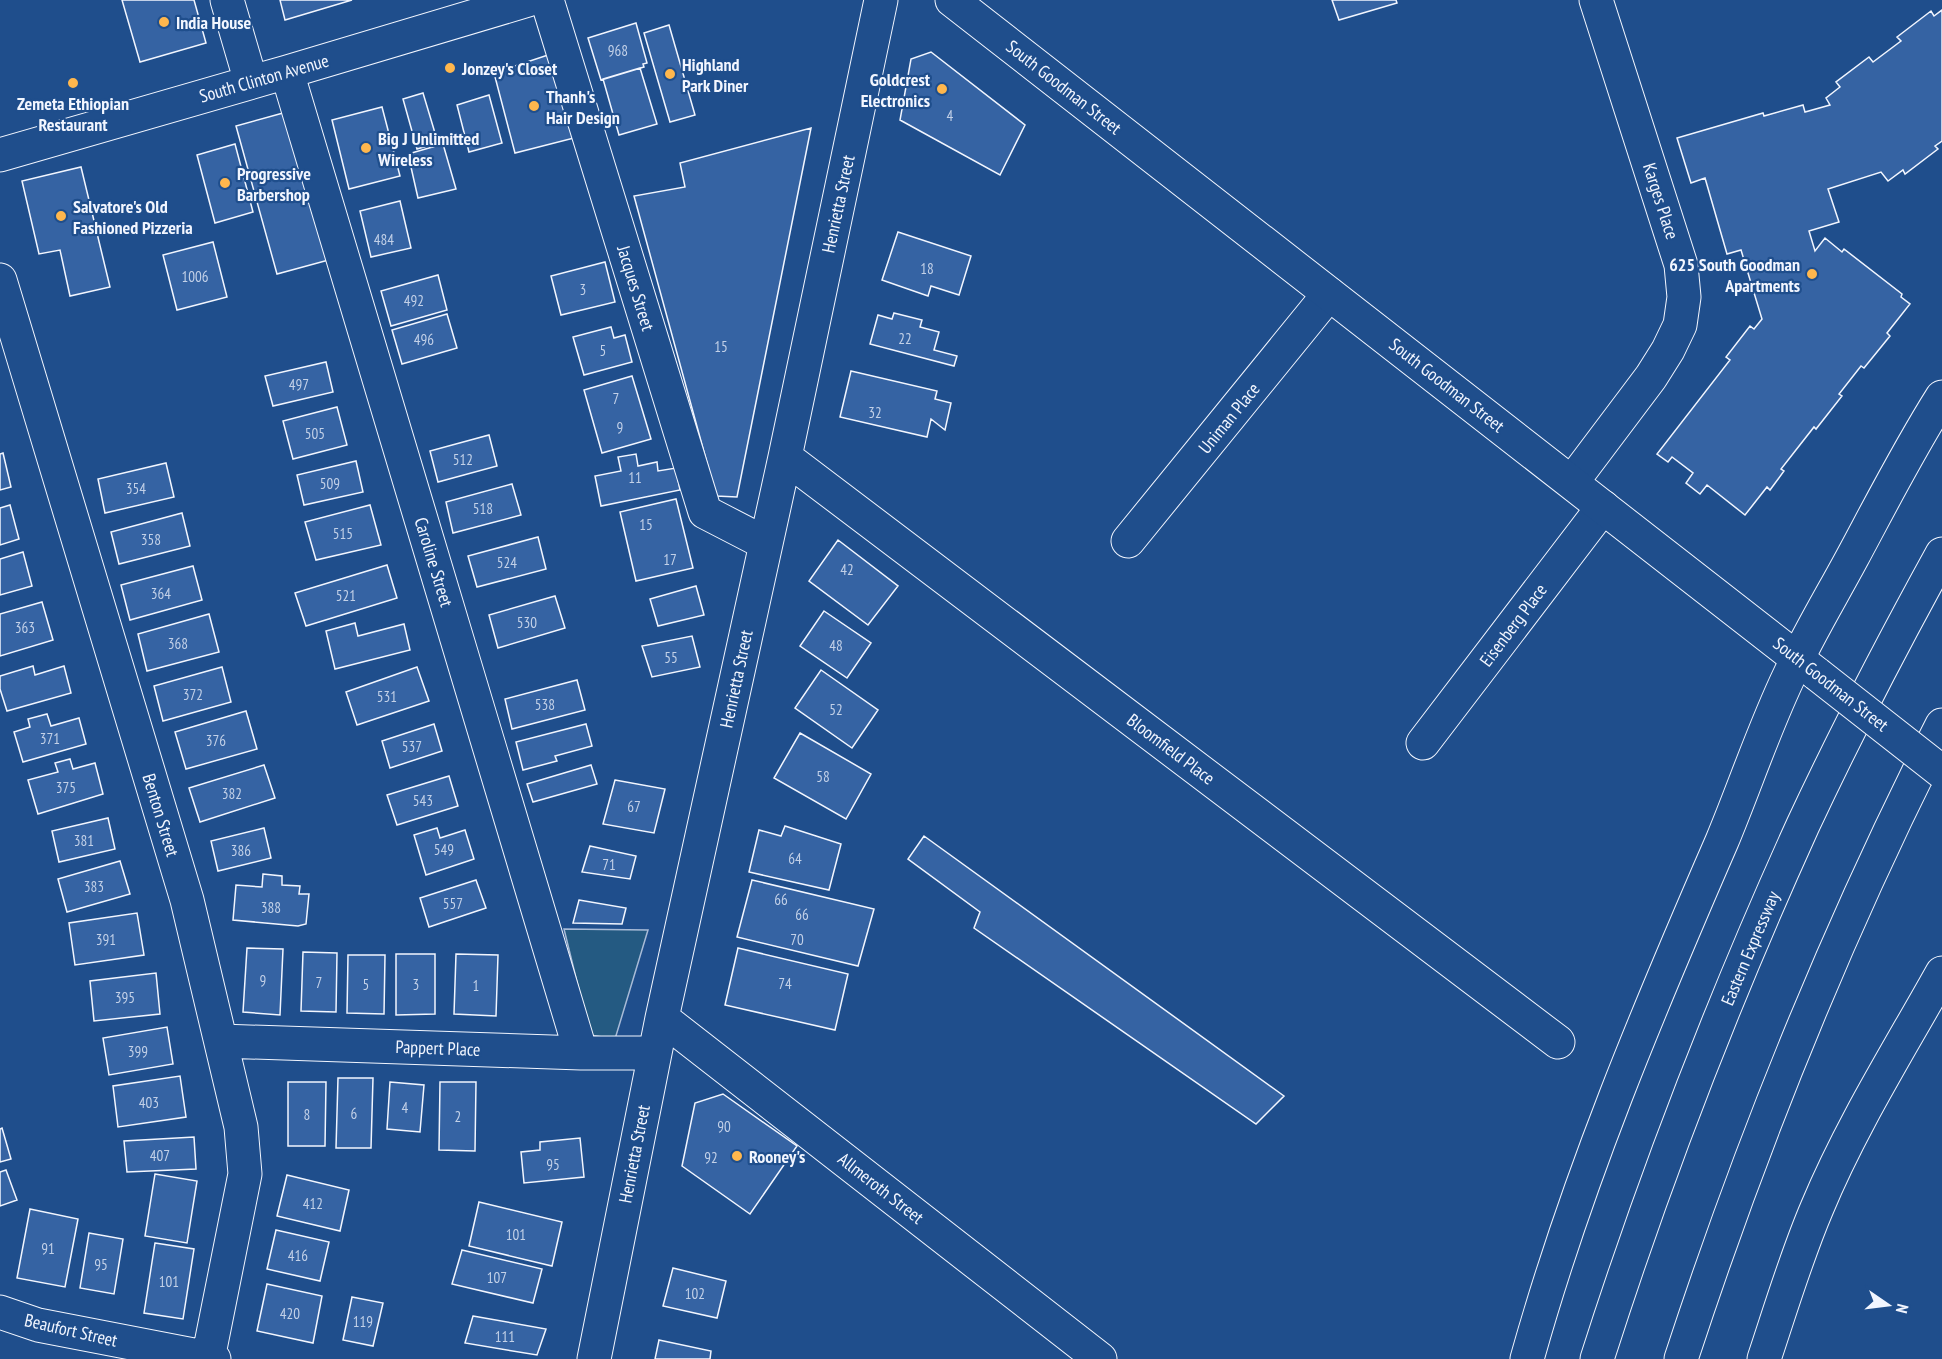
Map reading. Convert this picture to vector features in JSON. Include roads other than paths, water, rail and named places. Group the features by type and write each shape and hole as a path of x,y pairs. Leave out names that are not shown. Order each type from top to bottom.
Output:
{"main road":[{"path":"228,0 252,82"},
{"name":"South Clinton Avenue","path":"0,155 528,0"},
{"name":"Jacques Street","path":"547,0 705,512 765,543"},
{"name":"Henrietta Street","path":"594,1359 662,1018 785,457 881,0"},
{"name":"South Goodman Street","path":"952,0 1942,772"},
{"name":"Karges Place","path":"1572,482 1651,377 1668,350 1680,325 1684,297 1681,265 1596,0"},
{"name":"Caroline Street","path":"287,72 581,1053"},
{"name":"Benton Street","path":"0,280 187,900 241,1127 245,1174 210,1359"},
{"name":"Uniman Place","path":"1128,542 1329,294"},
{"path":"1527,1359 1573,1210 1615,1095 1660,982 1740,799 1782,691 1808,666 1889,490 1942,397"},
{"name":"Bloomfield Place","path":"785,457 1558,1042"},
{"name":"Eisenberg Place","path":"1423,743 1603,507"},
{"name":"Eastern Expressway","path":"1598,1359 1667,1156 1752,941 1803,825 1849,729 1942,554"},
{"path":"1681,1359 1741,1184 1791,1057 1840,941 1942,725"},
{"path":"1764,1359 1803,1242 1828,1182 1942,973"},
{"name":"Allmeroth Street","path":"662,1018 1100,1359"},
{"name":"Pappert Place","path":"221,1041 581,1053 655,1053"},
{"name":"Beaufort Street","path":"0,1312 38,1324 210,1359"}],"place":[{"name":"India House","path":"164,22"},
{"name":"Jonzey's Closet","path":"450,68"},
{"name":"Highland Park Diner","path":"670,74"},
{"name":"Zemeta Ethiopian Restaurant","path":"73,83"},
{"name":"Goldcrest Electronics","path":"942,89"},
{"name":"Thanh's Hair Design","path":"534,106"},
{"name":"Big J Unlimitted Wireless","path":"366,148"},
{"name":"Progressive Barbershop","path":"225,183"},
{"name":"Salvatore's Old Fashioned Pizzeria","path":"61,216"},
{"name":"625 South Goodman Apartments","path":"1812,274"},
{"name":"Rooney's","path":"737,1156"}]}
